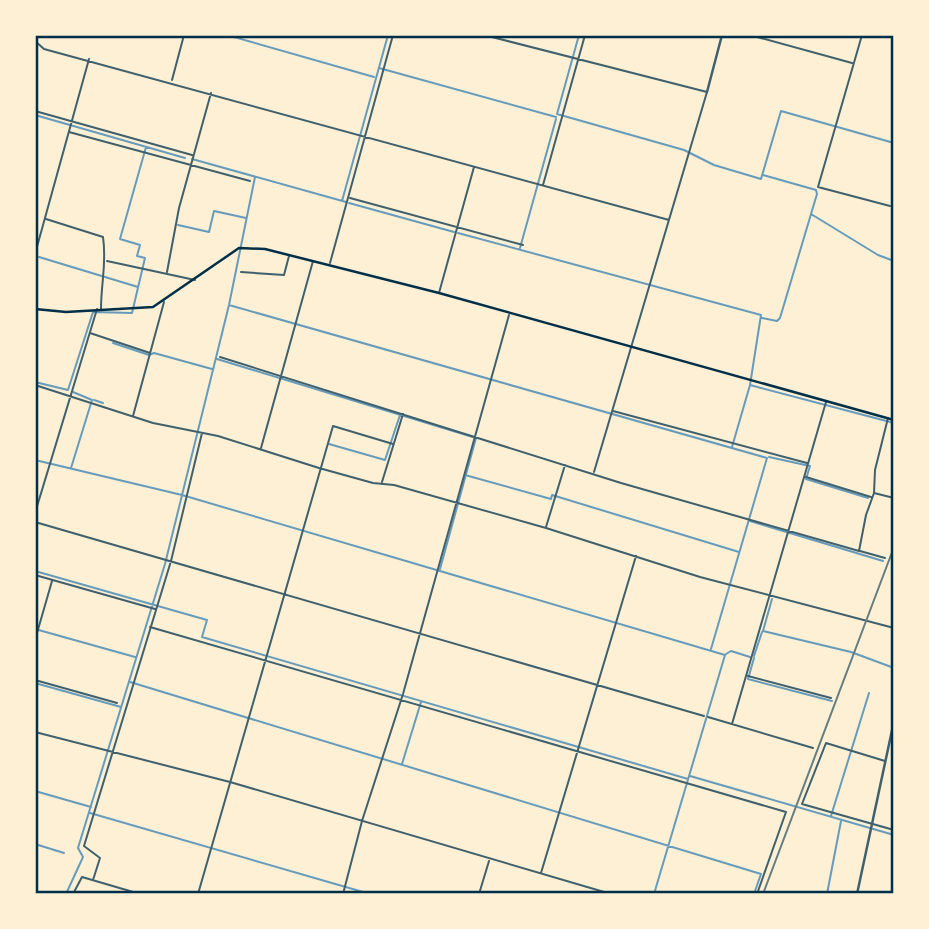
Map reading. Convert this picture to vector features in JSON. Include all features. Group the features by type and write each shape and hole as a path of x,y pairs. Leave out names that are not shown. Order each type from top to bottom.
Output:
{"main road":[{"path":"35,309 54,312 133,309 164,302 240,248 330,264 894,420"}],"street":[{"path":"171,81 184,35"},
{"path":"330,264 349,198 362,134 393,35"},
{"path":"484,35 576,61 706,92"},
{"path":"543,185 585,35"},
{"path":"593,473 598,467 722,35"},
{"path":"750,35 853,64"},
{"path":"862,35 818,187 890,206"},
{"path":"35,38 44,49 171,81 669,220"},
{"path":"35,254 89,59"},
{"path":"167,272 211,93"},
{"path":"35,111 193,158"},
{"path":"69,132 250,181"},
{"path":"439,293 474,166"},
{"path":"349,198 521,245"},
{"path":"35,513 70,392 98,310 102,276 107,261 103,237 99,234 45,219"},
{"path":"241,272 284,275 289,255"},
{"path":"107,261 195,280"},
{"path":"261,449 313,261"},
{"path":"133,417 164,302"},
{"path":"343,894 362,821 402,697 509,314"},
{"path":"90,333 151,354"},
{"path":"220,357 593,473 885,558"},
{"path":"35,385 70,392 133,417 199,432 319,468 546,527 730,585 894,628"},
{"path":"732,724 806,477 825,403"},
{"path":"613,414 808,465"},
{"path":"382,483 391,444 402,415"},
{"path":"859,551 874,493 875,470 887,420"},
{"path":"198,894 333,426 391,444"},
{"path":"93,880 100,858 84,846 110,749 134,683 150,627 186,496 199,432"},
{"path":"546,527 567,464"},
{"path":"806,477 872,497"},
{"path":"874,493 894,498"},
{"path":"35,522 813,748"},
{"path":"541,874 636,556"},
{"path":"35,575 154,607"},
{"path":"35,640 52,580"},
{"path":"150,627 265,657 402,697 420,705 578,748 788,814 757,894"},
{"path":"748,676 831,698"},
{"path":"35,680 117,703"},
{"path":"857,894 894,721"},
{"path":"35,733 110,749 230,782 611,894"},
{"path":"885,761 826,743 802,804 872,827 894,830"},
{"path":"479,894 489,860"},
{"path":"73,894 82,877 140,894"}],"waterway":[{"path":"227,35 374,77"},
{"path":"342,201 388,35"},
{"path":"579,35 557,114 684,150 714,165 761,179 781,111 894,143"},
{"path":"379,68 556,117"},
{"path":"35,115 185,158"},
{"path":"520,248 556,119"},
{"path":"68,390 93,312 132,313 145,258 137,256 140,245 120,239 146,147"},
{"path":"192,159 346,202"},
{"path":"762,318 777,321 780,318 817,194 816,190 763,175"},
{"path":"66,894 83,857 78,848 165,564 229,305 255,177"},
{"path":"349,203 454,232"},
{"path":"178,225 209,232 214,211 246,218"},
{"path":"811,214 878,255 894,261"},
{"path":"458,233 761,315 750,385 894,423"},
{"path":"39,257 138,287"},
{"path":"229,305 767,458 711,649"},
{"path":"113,343 149,355 154,353 212,369"},
{"path":"217,359 476,438 440,569"},
{"path":"35,382 68,390"},
{"path":"732,447 750,385"},
{"path":"71,468 92,400 73,392"},
{"path":"94,400 103,403"},
{"path":"329,444 385,460 400,415"},
{"path":"769,457 810,466 806,479 868,498"},
{"path":"35,460 182,495 725,655 654,894"},
{"path":"465,475 551,499 552,495 739,552"},
{"path":"750,521 883,561"},
{"path":"35,571 207,620 202,637 688,779"},
{"path":"772,599 763,631 851,652 894,668"},
{"path":"35,629 135,657"},
{"path":"754,656 762,632"},
{"path":"726,654 731,651 750,657"},
{"path":"754,658 748,679 832,701"},
{"path":"130,682 761,874 754,894"},
{"path":"35,683 121,707"},
{"path":"831,816 869,693"},
{"path":"402,764 421,702"},
{"path":"690,776 894,835"},
{"path":"35,791 91,807"},
{"path":"90,813 370,894"},
{"path":"827,894 841,821"},
{"path":"35,844 64,853"}],"railway":[{"path":"763,894 894,547"}]}
